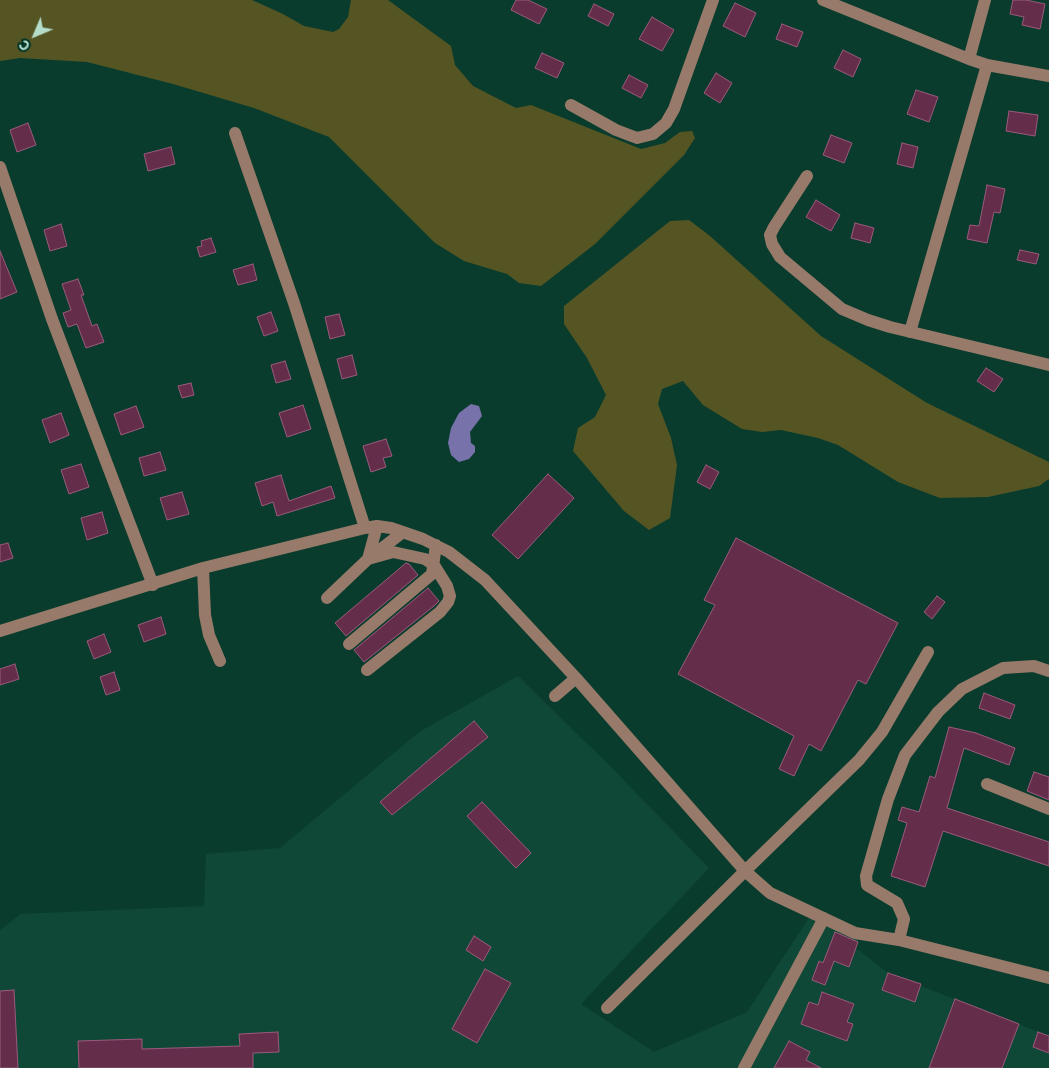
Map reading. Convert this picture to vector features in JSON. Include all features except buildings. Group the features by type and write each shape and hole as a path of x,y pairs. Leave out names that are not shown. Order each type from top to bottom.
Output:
{"street":[{"path":"571,105 616,130 637,138 653,134 666,123 674,109 713,0"},
{"path":"823,0 969,59 987,65 1049,76"},
{"path":"969,59 985,0"},
{"path":"910,332 987,65"},
{"path":"235,133 371,527 368,559"},
{"path":"0,167 52,319 153,584"},
{"path":"807,176 770,235 772,244 780,257 842,309 868,320 910,332 1049,365"},
{"path":"0,631 203,568 371,527 403,532 449,552 485,580 576,678 745,871 770,892 855,933 899,940 1049,978"},
{"path":"328,598 368,559 403,532"},
{"path":"349,644 432,574 436,545"},
{"path":"367,670 440,612 450,596 447,586 434,565 425,559 393,552 368,559"},
{"path":"203,568 205,615 209,635 220,661"},
{"path":"607,1008 859,760 882,732 928,652"},
{"path":"899,940 904,919 897,903 867,885 866,876 888,799 906,755 938,712 962,689 1003,668 1034,666 1049,671"},
{"path":"555,696 576,678"},
{"path":"986,784 1049,809"},
{"path":"744,1068 824,918"}],"shaded area":[{"path":"0,0 252,0 304,26 333,32 339,29 348,17 351,0 388,0 451,46 455,65 473,86 516,108 531,105 641,149 665,143 680,132 692,131 695,138 684,155 595,244 541,286 519,283 507,274 464,261 435,243 329,137 254,108 173,84 87,62 20,58 0,61"},
{"path":"689,220 710,236 821,336 927,403 1049,462 1049,479 1039,486 988,497 940,498 898,482 838,445 818,438 781,430 762,432 742,429 703,405 683,381 662,389 658,404 671,438 677,465 670,518 649,530 624,511 573,451 578,428 595,417 606,395 587,358 564,324 564,306 670,221"},
{"path":"471,404 479,406 482,416 470,432 471,443 475,446 475,452 469,459 459,462 451,455 448,443 451,428 459,413"},
{"path":"518,676 609,765 709,868 581,1004 654,1052 747,1012 809,918 859,939 856,948 888,973 1049,1036 1049,1068 0,1068 0,930 21,914 204,906 206,854 280,848 419,732"}]}
